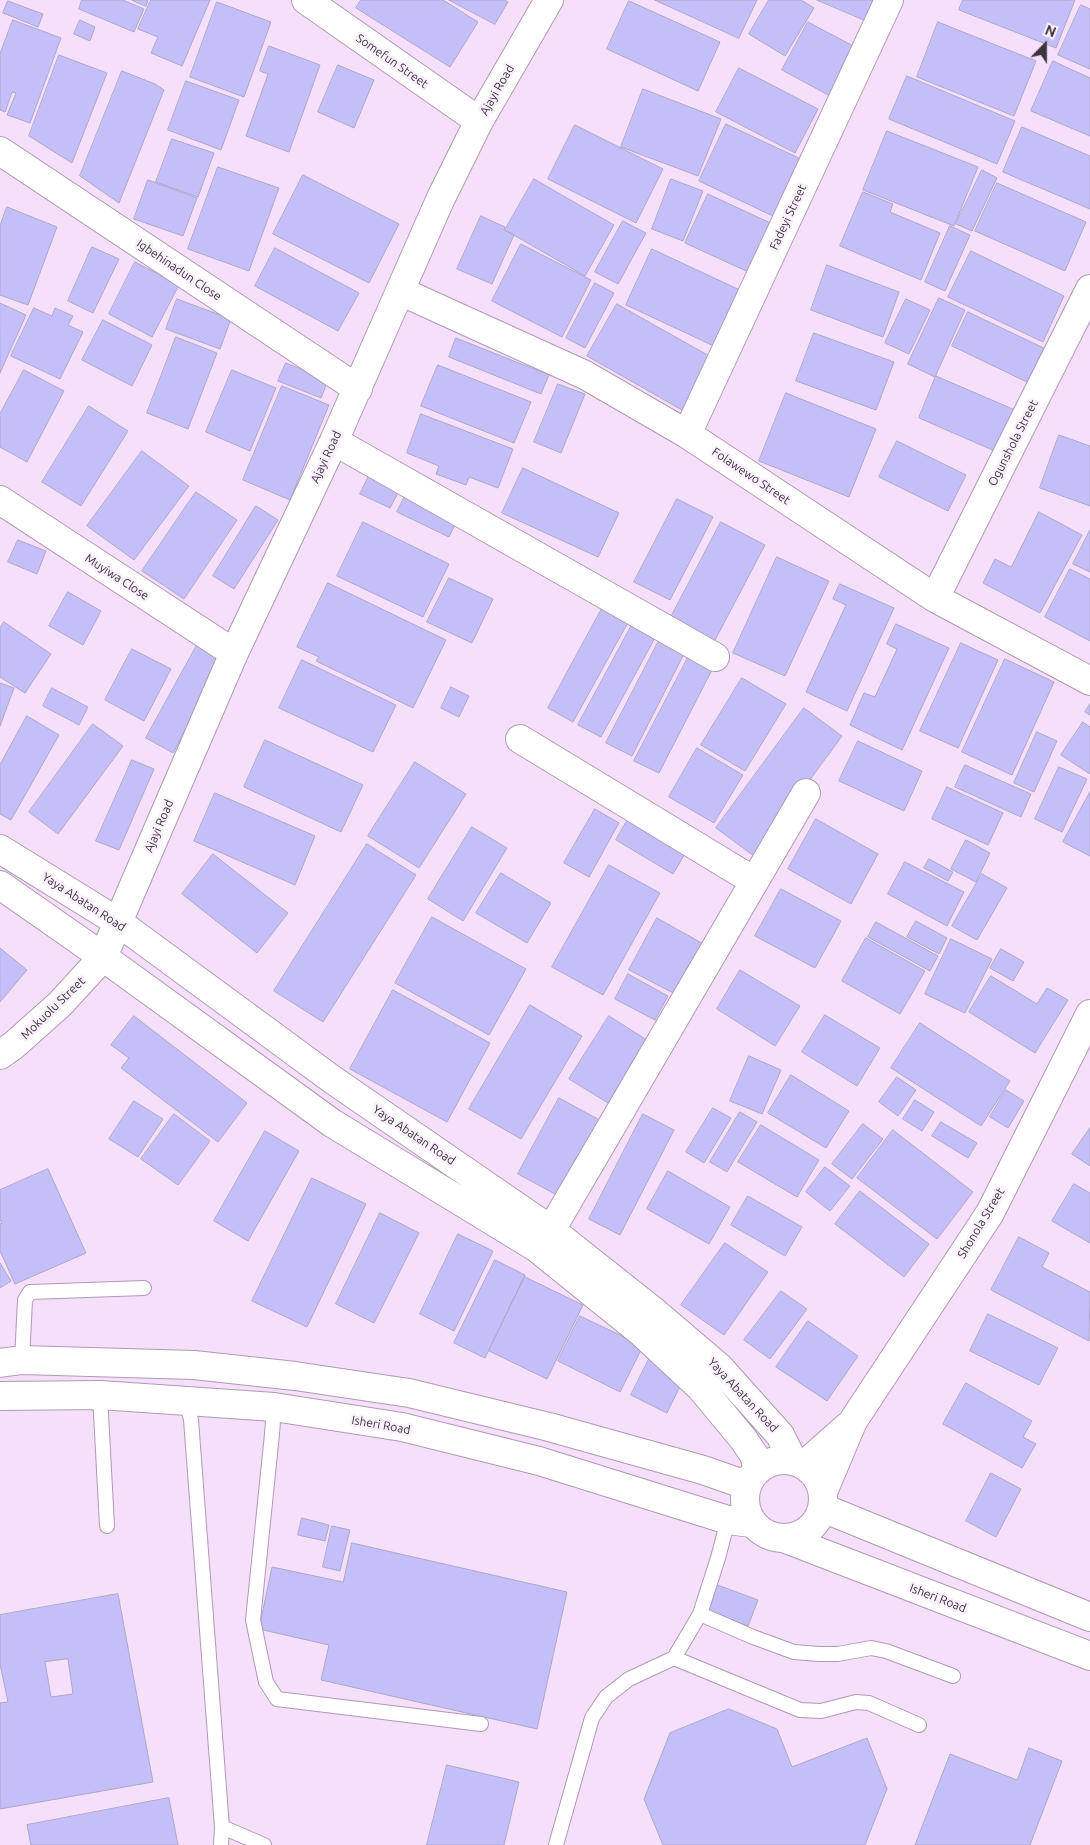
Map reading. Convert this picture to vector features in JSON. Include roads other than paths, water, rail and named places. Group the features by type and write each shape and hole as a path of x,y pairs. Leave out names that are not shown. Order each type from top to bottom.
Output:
{"street":[{"name":"Somefun Street","path":"306,0 479,122"},
{"name":"Ajayi Road","path":"103,957 234,653 358,389 440,200 479,122 549,0"},
{"name":"Fadeyi Street","path":"687,434 889,0"},
{"name":"Igbehinadun Close","path":"0,151 358,389"},
{"name":"Ogunshola Street","path":"935,598 1090,289"},
{"name":"Folawewo Street","path":"400,291 585,375 687,434 935,598 1090,681"},
{"path":"334,441 715,657"},
{"name":"Muyiwa Close","path":"0,500 234,653"},
{"path":"520,739 754,881"},
{"path":"544,1239 806,793"},
{"name":"Yaya Abatan Road","path":"0,849 118,922 333,1080 544,1239 652,1310 720,1368 780,1435 798,1463"},
{"name":"Yaya Abatan Road","path":"0,885 332,1123 544,1239 701,1388 754,1455 752,1477"},
{"name":"Mokuolu Street","path":"0,1056 60,1004 103,957"},
{"name":"Shonola Street","path":"823,1500 854,1420 990,1213 1090,1014"},
{"path":"11,1361 194,1365 295,1376 409,1393 549,1427 702,1470 752,1477"},
{"name":"Isheri Road","path":"0,1396 100,1395 274,1407 402,1427 540,1461 740,1521"},
{"name":"Shonola Street","path":"798,1463 854,1420"},
{"path":"775,1460 798,1463 816,1476 823,1500 816,1524 803,1535 786,1539 766,1536 740,1521 745,1511 744,1498 752,1477 775,1460"},
{"path":"823,1500 1088,1612"},
{"name":"Isheri Road","path":"786,1539 1090,1656"}],"lane":[{"path":"11,1361 25,1300 30,1292 144,1288"},
{"path":"100,1395 107,1526"},
{"path":"186,1401 191,1420 222,1845"},
{"path":"274,1407 272,1443 253,1620 266,1682 273,1694 277,1699 481,1724"},
{"path":"556,1845 592,1718 606,1697 629,1680 674,1658 700,1614 718,1558 740,1521"},
{"path":"700,1614 752,1637 794,1652 828,1654 871,1648 886,1651 953,1676"},
{"path":"674,1658 800,1710 820,1711 856,1702 869,1703 919,1725"},
{"path":"222,1827 264,1845"}]}
